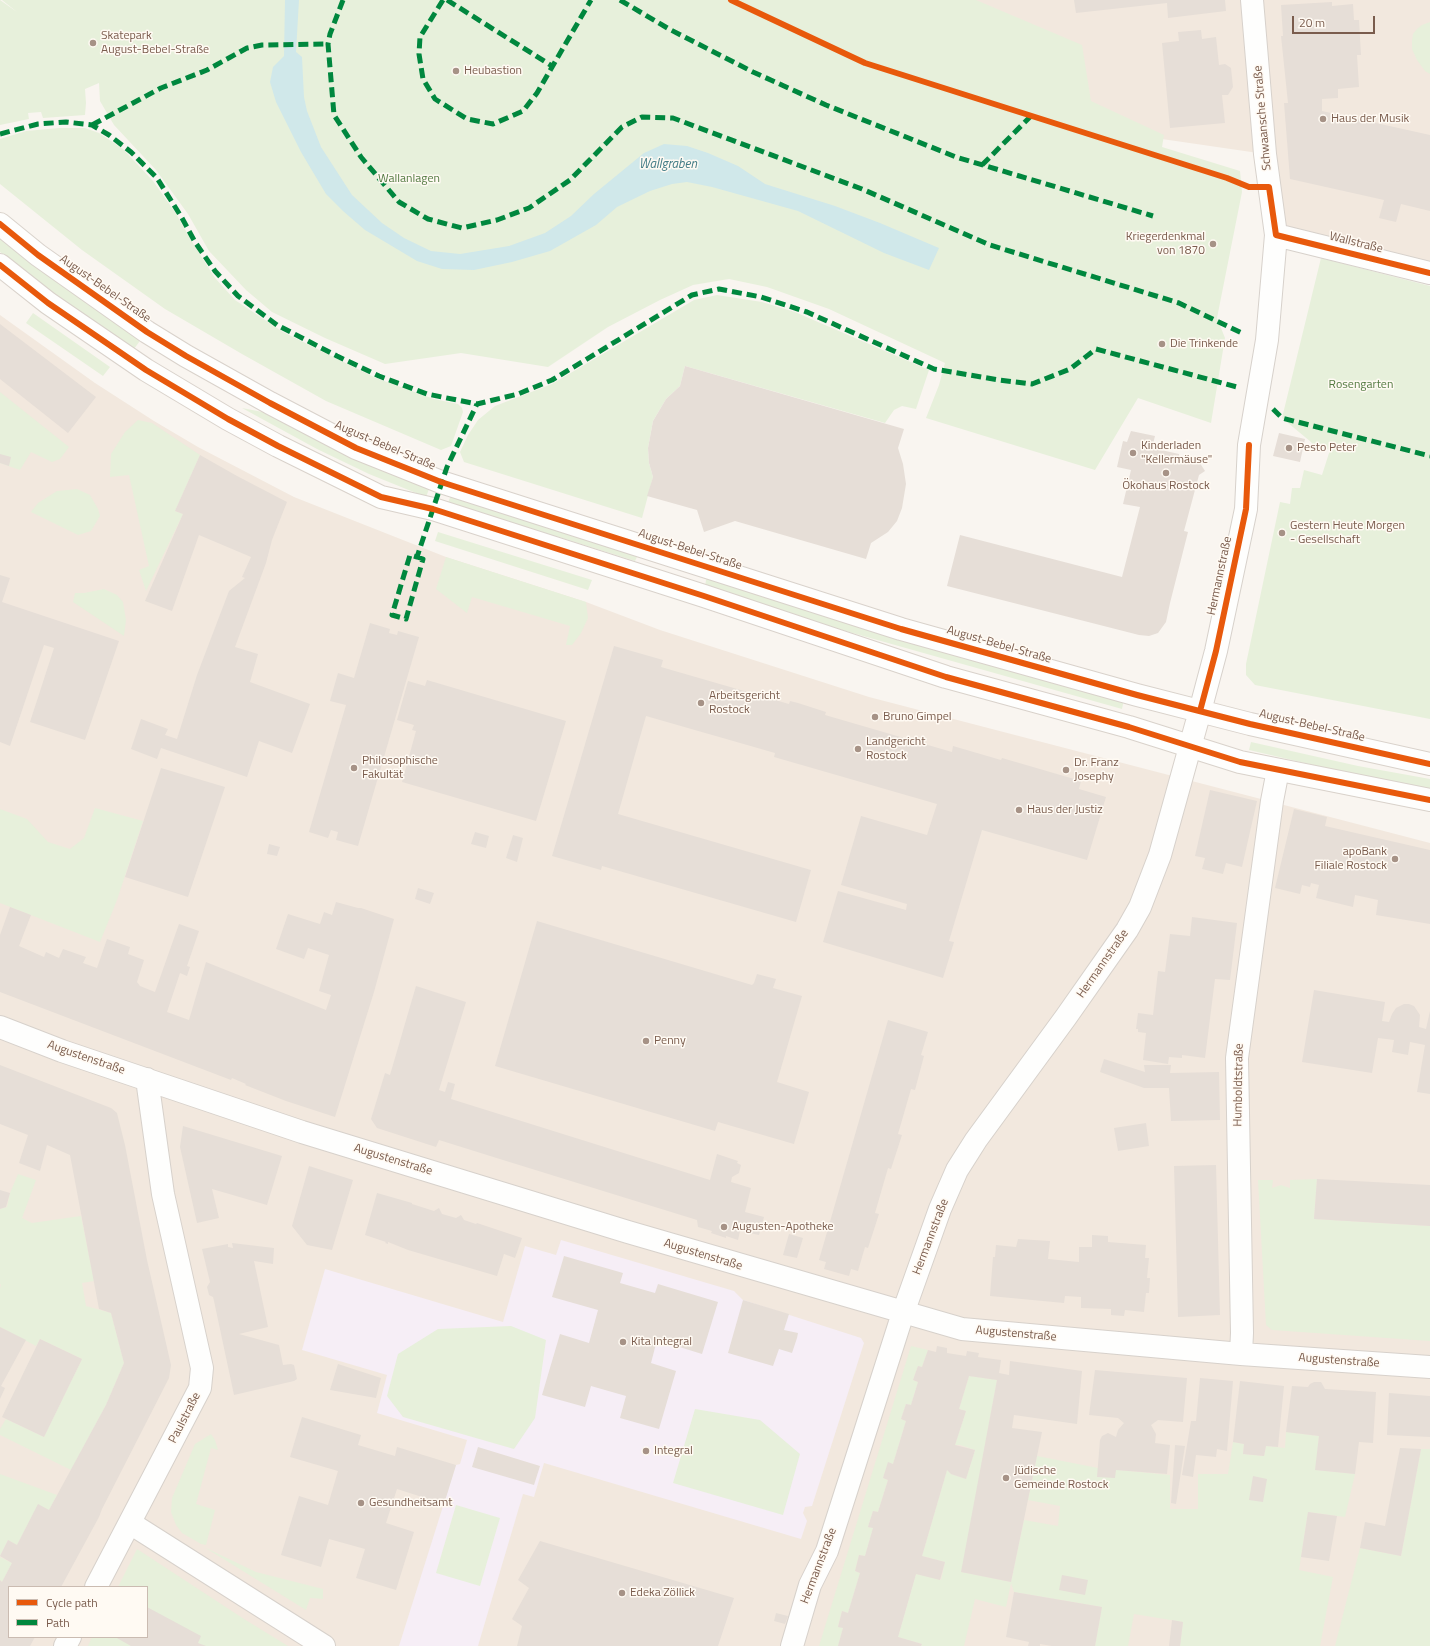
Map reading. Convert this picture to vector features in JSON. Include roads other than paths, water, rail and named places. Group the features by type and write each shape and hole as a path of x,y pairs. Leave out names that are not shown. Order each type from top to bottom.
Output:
{"street":[{"name":"Schwaansche Straße","path":"1252,0 1266,154 1276,235"},
{"name":"August-Bebel-Straße","path":"0,224 38,255 162,342 270,404 356,448 442,482 901,629 1137,695 1250,724 1430,764"},
{"name":"Wallstraße","path":"1276,235 1430,273"},
{"name":"Hermannstraße","path":"792,1646 810,1585 827,1551 903,1313 940,1209 957,1170 976,1140 1039,1055 1123,936 1140,907 1160,855 1216,651 1246,509 1249,445 1267,340 1276,235"},
{"path":"0,265 48,303 146,370 253,432 327,471 381,497 433,509 689,591 946,677 1102,719 1240,762 1430,800"},
{"path":"146,370 162,342"},
{"name":"Humboldtstraße","path":"1241,1354 1242,1333 1237,1058 1272,801 1278,770"},
{"name":"Augustenstraße","path":"0,1027 62,1051 302,1132 628,1232 962,1329 1241,1354 1430,1367"},
{"name":"Paulstraße","path":"97,1586 192,1406 200,1388 202,1368 163,1194 147,1079"},
{"path":"130,1523 324,1646"}],"water":[{"name":"Wallgraben","path":"285,0 299,0 296,52 302,57 304,97 307,111 321,147 352,195 382,223 404,238 431,251 460,254 509,246 545,233 571,216 594,194 644,153 664,144 687,146 708,153 738,166 765,184 835,206 939,248 929,270 884,253 798,211 712,187 687,182 672,184 650,191 617,207 596,225 550,251 512,262 474,270 442,269 417,261 365,230 343,211 326,194 301,152 276,102 270,82 273,67 284,56"}],"place":[{"name":"Skatepark August-Bebel-Straße","path":"93,43"},
{"name":"Heubastion","path":"456,71"},
{"name":"Haus der Musik","path":"1323,119"},
{"name":"Kriegerdenkmal von 1870","path":"1213,244"},
{"name":"Die Trinkende","path":"1162,344"},
{"name":"Pesto Peter","path":"1289,448"},
{"name":"Kinderladen \"Kellermäuse\"","path":"1133,453"},
{"name":"Ökohaus Rostock","path":"1166,473"},
{"name":"Gestern Heute Morgen - Gesellschaft","path":"1282,533"},
{"name":"Arbeitsgericht Rostock","path":"701,703"},
{"name":"Bruno Gimpel","path":"875,717"},
{"name":"Landgericht Rostock","path":"858,749"},
{"name":"Philosophische Fakultät","path":"354,768"},
{"name":"Dr. Franz Josephy","path":"1066,770"},
{"name":"Haus der Justiz","path":"1019,810"},
{"name":"apoBank Filiale Rostock","path":"1395,859"},
{"name":"Penny","path":"646,1041"},
{"name":"Augusten-Apotheke","path":"724,1227"},
{"name":"Kita Integral","path":"623,1342"},
{"name":"Integral","path":"646,1451"},
{"name":"Jüdische Gemeinde Rostock","path":"1006,1478"},
{"name":"Gesundheitsamt","path":"361,1503"},
{"name":"Edeka Zöllick","path":"622,1593"}],"park label":[{"name":"Wallanlagen","path":"409,179"},
{"name":"Rosengarten","path":"1361,385"}]}
